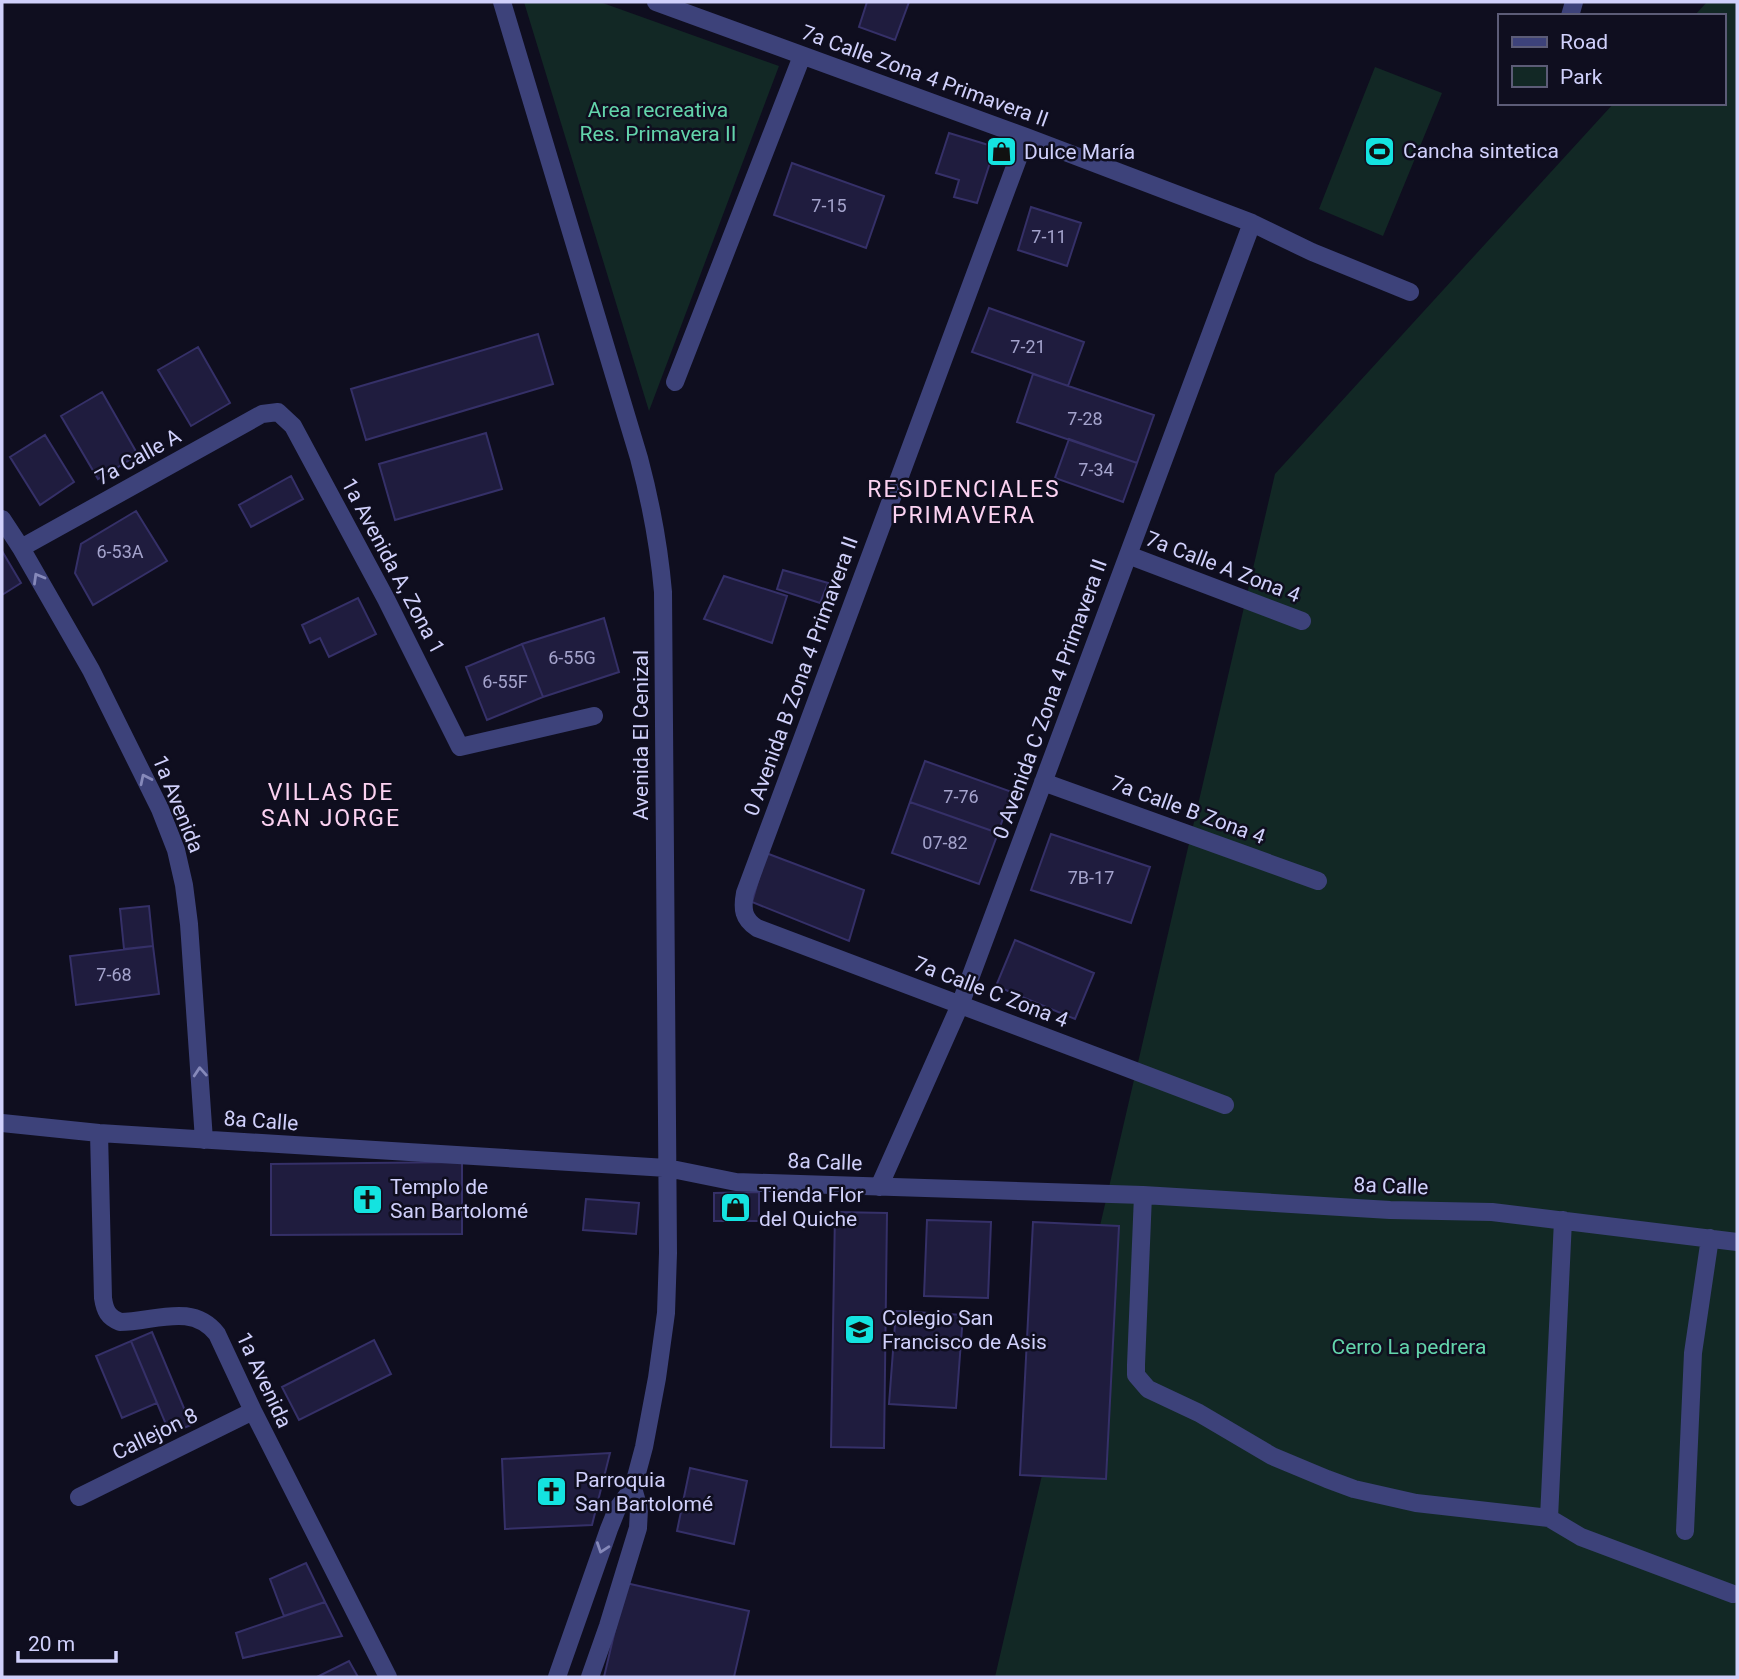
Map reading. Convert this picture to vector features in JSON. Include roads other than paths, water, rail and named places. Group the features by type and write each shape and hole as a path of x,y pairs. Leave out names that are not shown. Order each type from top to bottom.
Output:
{"street":[{"name":"Avenida El Cenizal","path":"502,2 653,510 660,549 663,606 668,1253 666,1313 657,1378 633,1488 617,1509 557,1677"},
{"name":"7a Calle Zona 4 Primavera II","path":"656,2 1252,223 1410,292"},
{"path":"675,382 802,56"},
{"name":"0 Avenida B Zona 4 Primavera II","path":"745,917 745,893 1026,137"},
{"name":"0 Avenida C Zona 4 Primavera II","path":"879,1187 960,1005 1252,223"},
{"name":"7a Calle A","path":"21,548 262,414 278,412"},
{"name":"1a Avenida A, Zona 1","path":"278,412 293,426 386,599 460,747 594,716"},
{"name":"1a Avenida","path":"2,519 91,670 160,809 176,850 189,924 204,1140"},
{"name":"7a Calle A Zona 4","path":"1128,555 1302,621"},
{"name":"7a Calle B Zona 4","path":"1043,782 1318,881"},
{"name":"7a Calle C Zona 4","path":"745,917 757,928 1225,1105"},
{"name":"8a Calle","path":"2,1123 100,1133 667,1168 736,1182 1143,1195 1390,1210 1492,1212 1737,1242"},
{"name":"1a Avenida","path":"100,1133 105,1310 110,1318 120,1322 187,1315 211,1325 388,1677"},
{"path":"1143,1195 1136,1375 1148,1389 1199,1413 1272,1455 1354,1489 1436,1506 1549,1518 1581,1536 1733,1594"},
{"path":"1549,1518 1563,1220"},
{"path":"1685,1531 1693,1353 1710,1238"},
{"name":"Callejon 8","path":"79,1497 253,1411"},
{"name":"Avenida El Cenizal","path":"590,1677 638,1528 639,1508 633,1488"}],"place":[{"name":"Cancha sintetica","path":"1380,151"},
{"name":"Dulce María","path":"1001,152"},
{"name":"Templo de San Bartolomé","path":"367,1199"},
{"name":"Tienda Flor del Quiche","path":"736,1207"},
{"name":"Colegio San Francisco de Asis","path":"859,1330"},
{"name":"Parroquia San Bartolomé","path":"552,1492"}],"district":[{"name":"RESIDENCIALES PRIMAVERA","path":"964,502"},
{"name":"VILLAS DE SAN JORGE","path":"331,805"}],"park label":[{"name":"Area recreativa Res. Primavera II","path":"658,122"},
{"name":"Cerro La pedrera","path":"1409,1347"}]}
